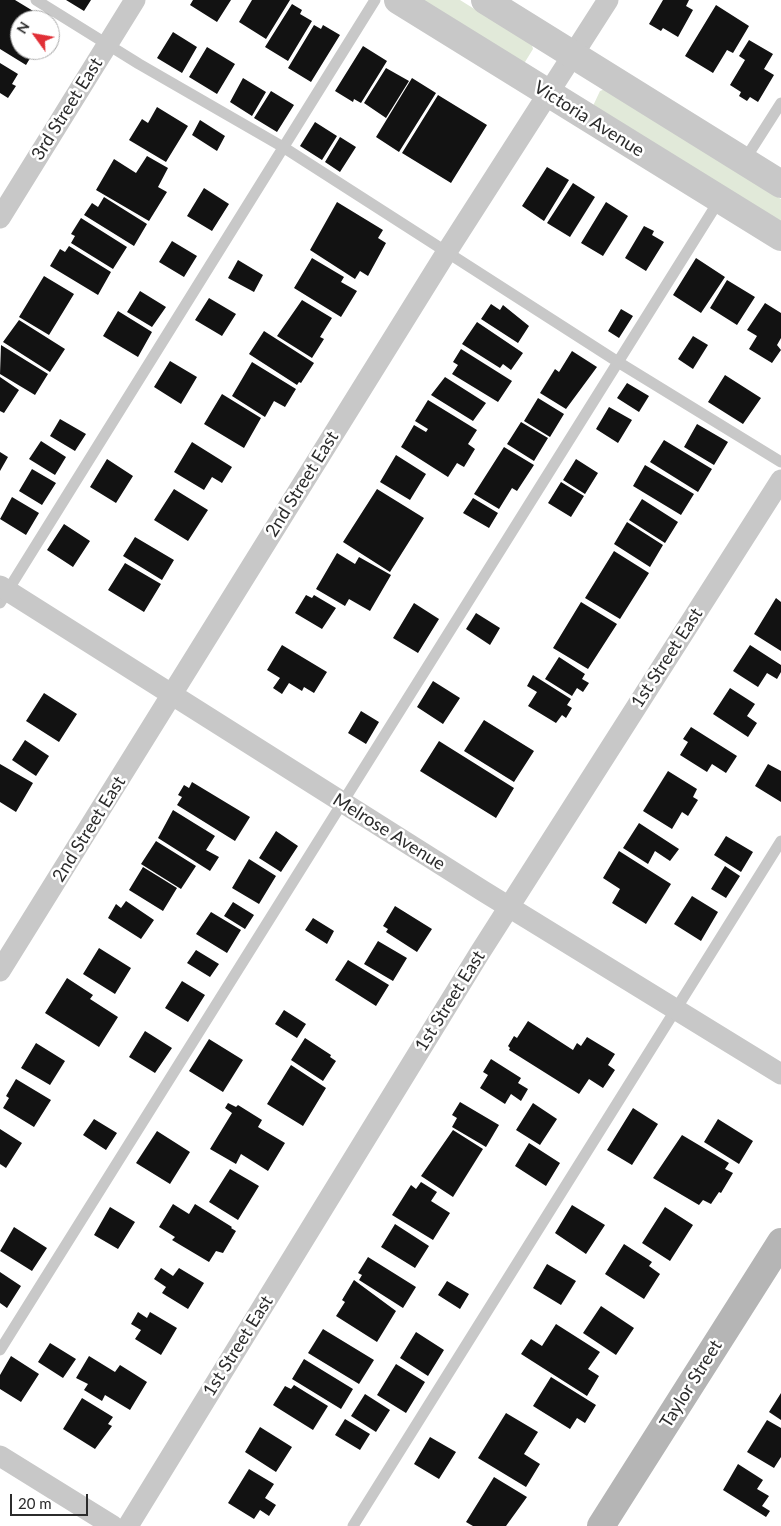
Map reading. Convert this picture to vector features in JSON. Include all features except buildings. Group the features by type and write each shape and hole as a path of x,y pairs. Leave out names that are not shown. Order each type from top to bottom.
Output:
{"main road":[{"name":"Taylor Street","path":"601,1526 781,1242"}],"street":[{"name":"3rd Street East","path":"0,218 135,0"},
{"name":"Victoria Avenue","path":"398,0 547,94 781,237"},
{"path":"485,0 781,184"},
{"name":"2nd Street East","path":"0,971 446,253 608,0"},
{"name":"1st Street East","path":"128,1526 510,906 781,480"},
{"name":"Melrose Avenue","path":"3,593 781,1074"},
{"path":"0,1456 113,1526"}],"lane":[{"path":"36,0 283,147 618,362 781,462"},
{"path":"3,593 375,0"},
{"path":"744,161 781,103"},
{"path":"0,1350 720,199"},
{"path":"353,1526 781,841"}],"green space":[{"path":"420,0 460,0 532,45 533,49 525,62 521,63"},
{"path":"605,89 781,199 781,224 592,108 600,91"}]}
